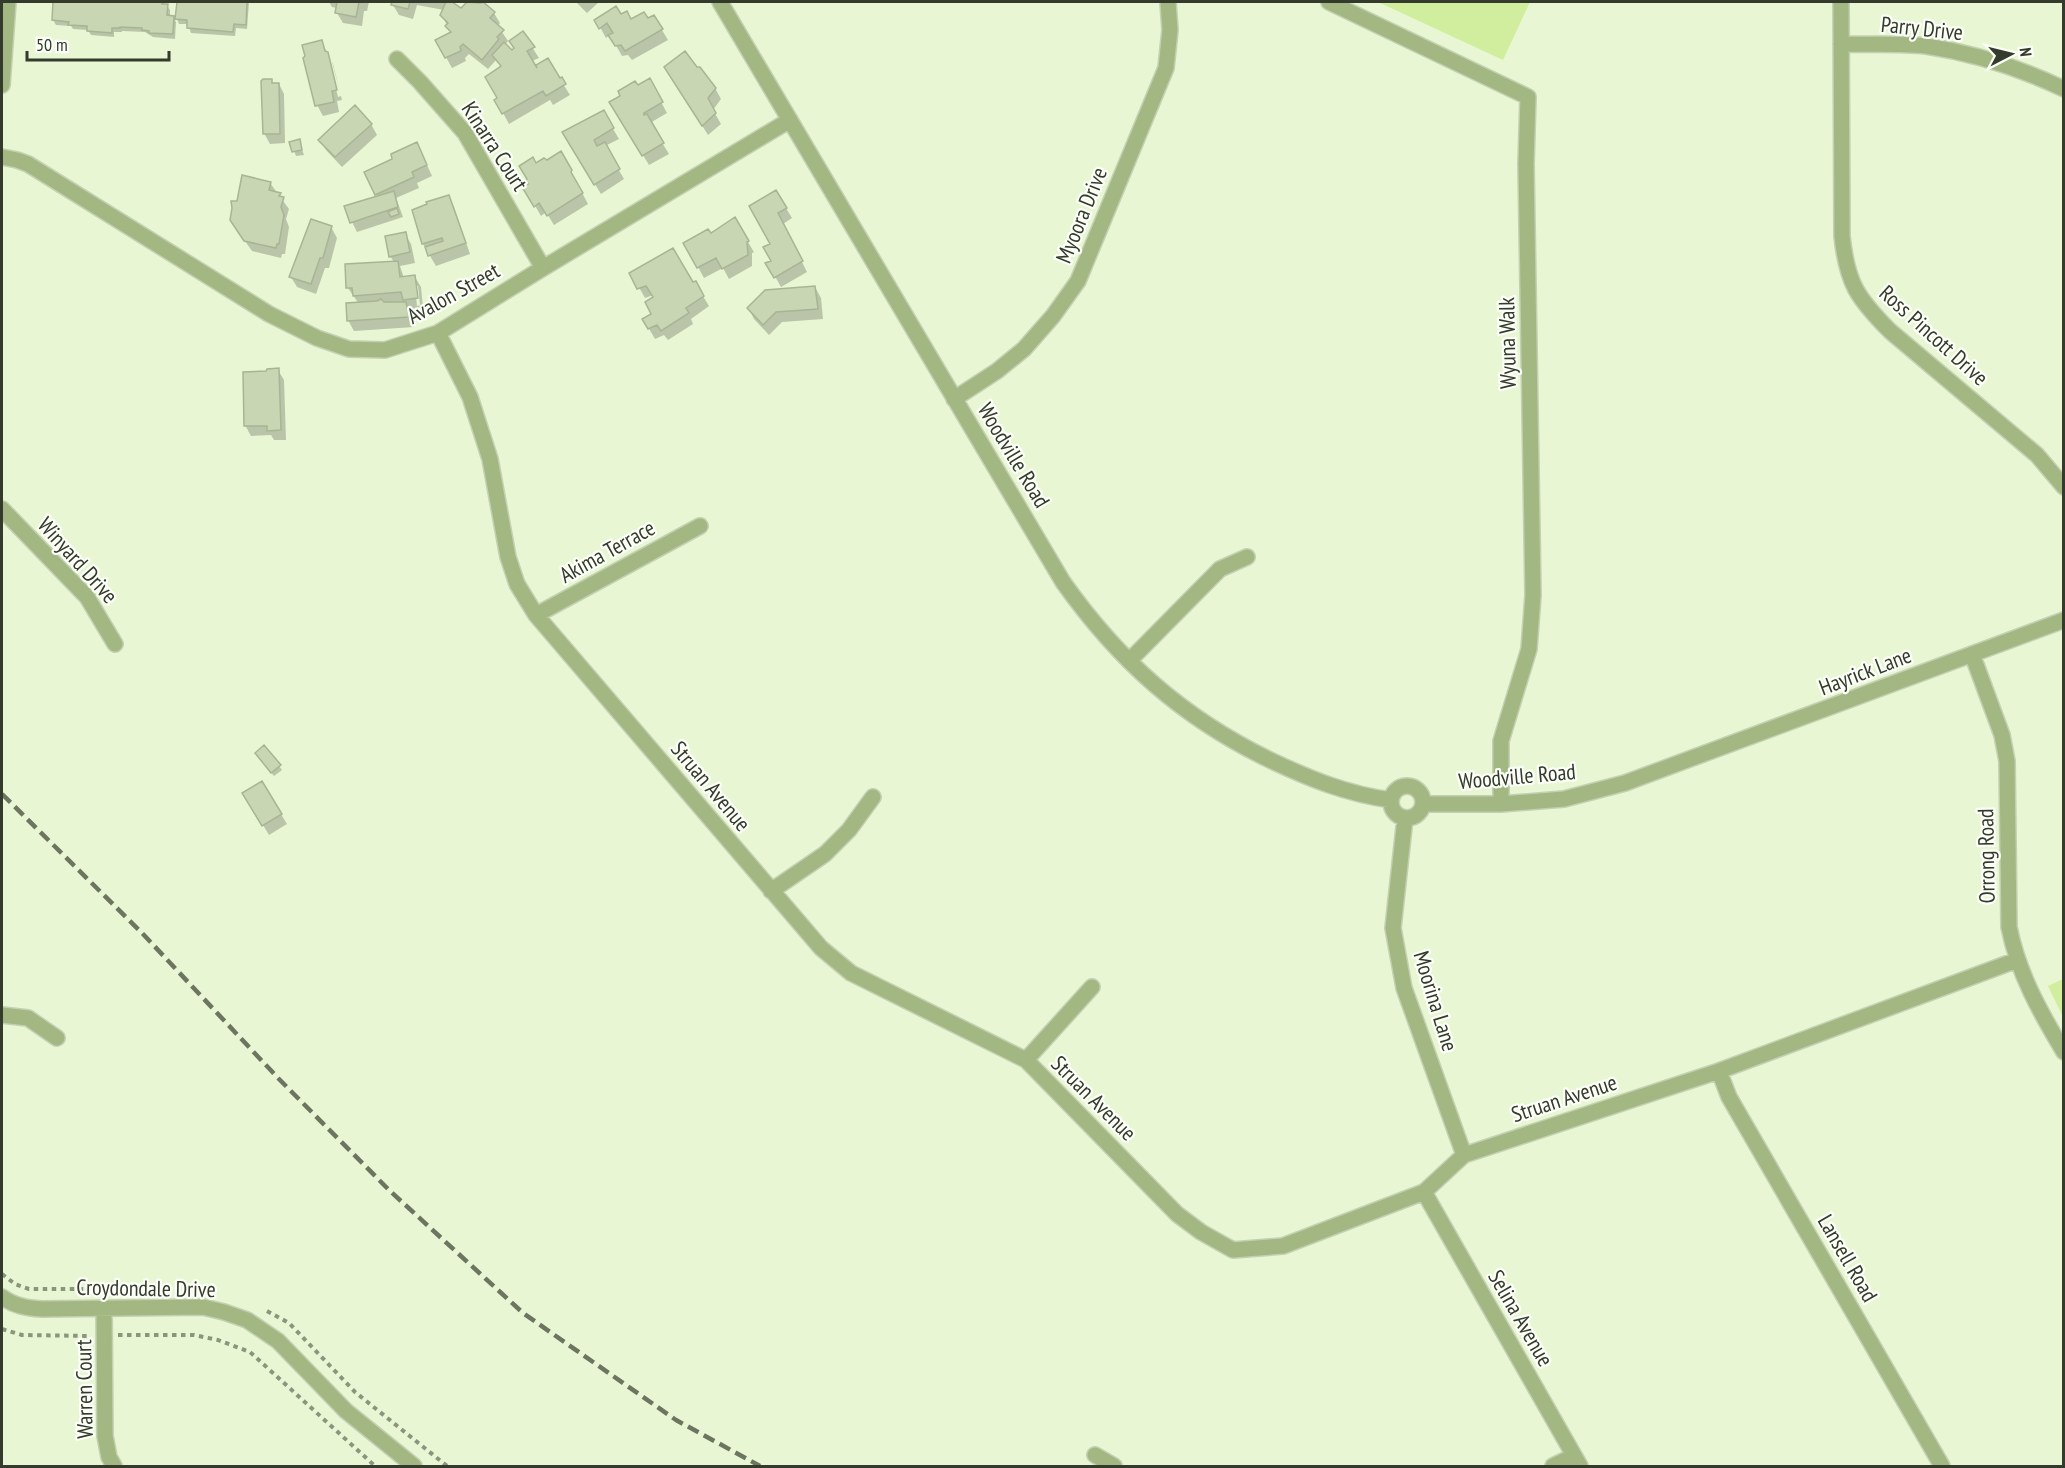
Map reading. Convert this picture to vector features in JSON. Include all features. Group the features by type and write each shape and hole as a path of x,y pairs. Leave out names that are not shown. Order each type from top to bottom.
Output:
{"street":[{"path":"2,86 8,2"},
{"name":"Woodville Road","path":"720,2 954,399 1082,609 1129,661 1163,693 1216,732 1323,784 1346,792 1391,800"},
{"name":"Myoora Drive","path":"954,399 997,371 1024,349 1053,316 1078,281 1166,68 1170,30 1167,2"},
{"name":"Wyuna Walk","path":"1329,2 1528,97 1526,164 1533,595 1529,649 1501,741 1501,804"},
{"name":"Ross Pincott Drive","path":"1841,2 1842,236 1847,272 1862,301 1877,318 2037,455 2064,487"},
{"name":"Parry Drive","path":"1841,44 1924,46 1985,58 2038,76 2064,89"},
{"name":"Kinarra Court","path":"397,59 465,133 543,267"},
{"name":"Avalon Street","path":"2,157 28,164 269,314 317,338 348,349 385,350 438,333 543,267 790,120"},
{"name":"Struan Avenue","path":"438,333 470,397 490,459 508,557 516,584 536,615 771,891 821,948 851,973 1026,1060 1177,1214 1201,1232 1233,1250 1283,1246 1424,1192 1464,1155 1719,1071 2017,960"},
{"name":"Winyard Drive","path":"2,510 87,597 115,644"},
{"name":"Akima Terrace","path":"536,615 700,526"},
{"path":"1129,661 1220,569 1247,557"},
{"name":"Hayrick Lane","path":"1683,763 2064,620"},
{"name":"Orrong Road","path":"1972,654 2005,747 2008,773 2009,927 2017,960 2032,997 2064,1052"},
{"name":"Woodville Road","path":"1423,804 1501,804 1564,799 1625,783 1683,763"},
{"path":"1407,786 1413,787 1420,794 1423,804 1419,813 1405,818 1394,811 1391,800 1398,789 1407,786"},
{"path":"771,891 825,854 849,830 873,797"},
{"name":"Moorina Lane","path":"1405,818 1393,928 1404,988 1464,1155"},
{"path":"1026,1060 1092,987"},
{"path":"2,1015 28,1018 57,1038"},
{"name":"Lansell Road","path":"1719,1071 1729,1097 1942,1467"},
{"name":"Selina Avenue","path":"1424,1192 1577,1461"},
{"name":"Croydondale Drive","path":"2,1297 27,1308 203,1308 247,1320 278,1341 346,1411 412,1466"},
{"name":"Warren Court","path":"104,1309 105,1436 109,1457 114,1467"},
{"path":"1095,1455 1114,1467"},
{"path":"1553,1467 1577,1461"}],"path":[{"path":"2,1329 22,1335 43,1337 195,1335 218,1340 249,1352 375,1467"}],"green space":[{"path":"1378,2 1530,2 1503,60"},
{"path":"2063,979 2063,1017 2048,986"}],"building":[{"path":"53,2 162,2 162,4 168,4 167,15 174,16 173,34 149,33 142,28 120,27 112,28 112,33 87,31 87,26 68,25 69,22 52,20"},
{"path":"177,2 247,2 246,25 234,24 233,32 187,28 187,20 175,19"},
{"path":"337,2 359,2 356,17 335,13"},
{"path":"392,2 410,2 408,9 391,5"},
{"path":"446,2 452,2 461,8 467,2 483,2 495,12 490,18 504,30 482,60 463,44 460,47 461,51 445,58 435,40 451,32 445,26 448,23 440,15"},
{"path":"616,6 621,14 627,11 631,19 644,12 648,18 654,15 663,29 625,51 621,45 615,46 608,35 613,33 607,23 599,29 594,20"},
{"path":"523,31 535,47 527,51 537,68 536,65 548,58 566,84 546,96 543,91 502,114 494,100 497,98 485,77 501,66 492,55 504,42 512,50 514,48 509,41"},
{"path":"322,40 325,51 328,52 337,90 332,91 334,102 315,106 302,45"},
{"path":"685,51 716,88 708,98 716,113 702,126 664,67"},
{"path":"650,78 663,102 644,115 647,114 664,143 642,156 609,102 620,96 618,91 635,81 638,85"},
{"path":"272,79 272,83 279,83 280,134 263,134 261,81"},
{"path":"355,105 372,124 335,157 318,140"},
{"path":"604,110 614,128 594,140 597,146 605,142 620,169 594,185 562,132"},
{"path":"300,139 302,150 292,152 289,142"},
{"path":"417,142 427,165 412,172 414,177 375,195 364,172 392,159 391,154"},
{"path":"561,151 583,193 547,216 539,203 534,207 522,187 528,184 519,166 533,157 536,163 544,158 547,160"},
{"path":"242,175 271,182 269,190 281,193 279,196 284,197 281,207 284,215 279,244 276,248 244,241 230,220 231,201 237,201"},
{"path":"776,190 787,208 778,213 803,261 774,278 765,263 771,261 763,247 770,244 749,206"},
{"path":"394,191 398,207 350,223 344,206"},
{"path":"449,195 466,243 428,256 425,247 443,241 442,238 422,244 412,210 427,204 426,202"},
{"path":"397,208 399,214 391,217 388,212"},
{"path":"735,217 749,241 747,242 748,255 722,269 716,258 697,268 683,243 708,229 711,233"},
{"path":"311,219 332,226 323,258 320,258 311,284 289,277"},
{"path":"406,232 410,252 389,257 385,236"},
{"path":"673,248 704,296 686,308 689,313 661,331 657,325 648,329 642,319 651,314 645,302 653,297 646,286 637,289 629,273"},
{"path":"398,261 400,277 415,275 418,298 403,300 401,292 353,296 352,288 346,288 345,264"},
{"path":"815,286 818,309 776,312 763,325 747,308 765,290"},
{"path":"381,299 384,302 406,302 409,317 347,321 346,303"},
{"path":"279,368 281,430 267,431 267,426 244,426 243,372"},
{"path":"264,745 281,765 271,773 255,753"},
{"path":"262,781 282,814 262,826 242,793"}],"railway":[{"path":"2,794 143,934 278,1078 389,1190 523,1313 676,1420 760,1466"}]}
